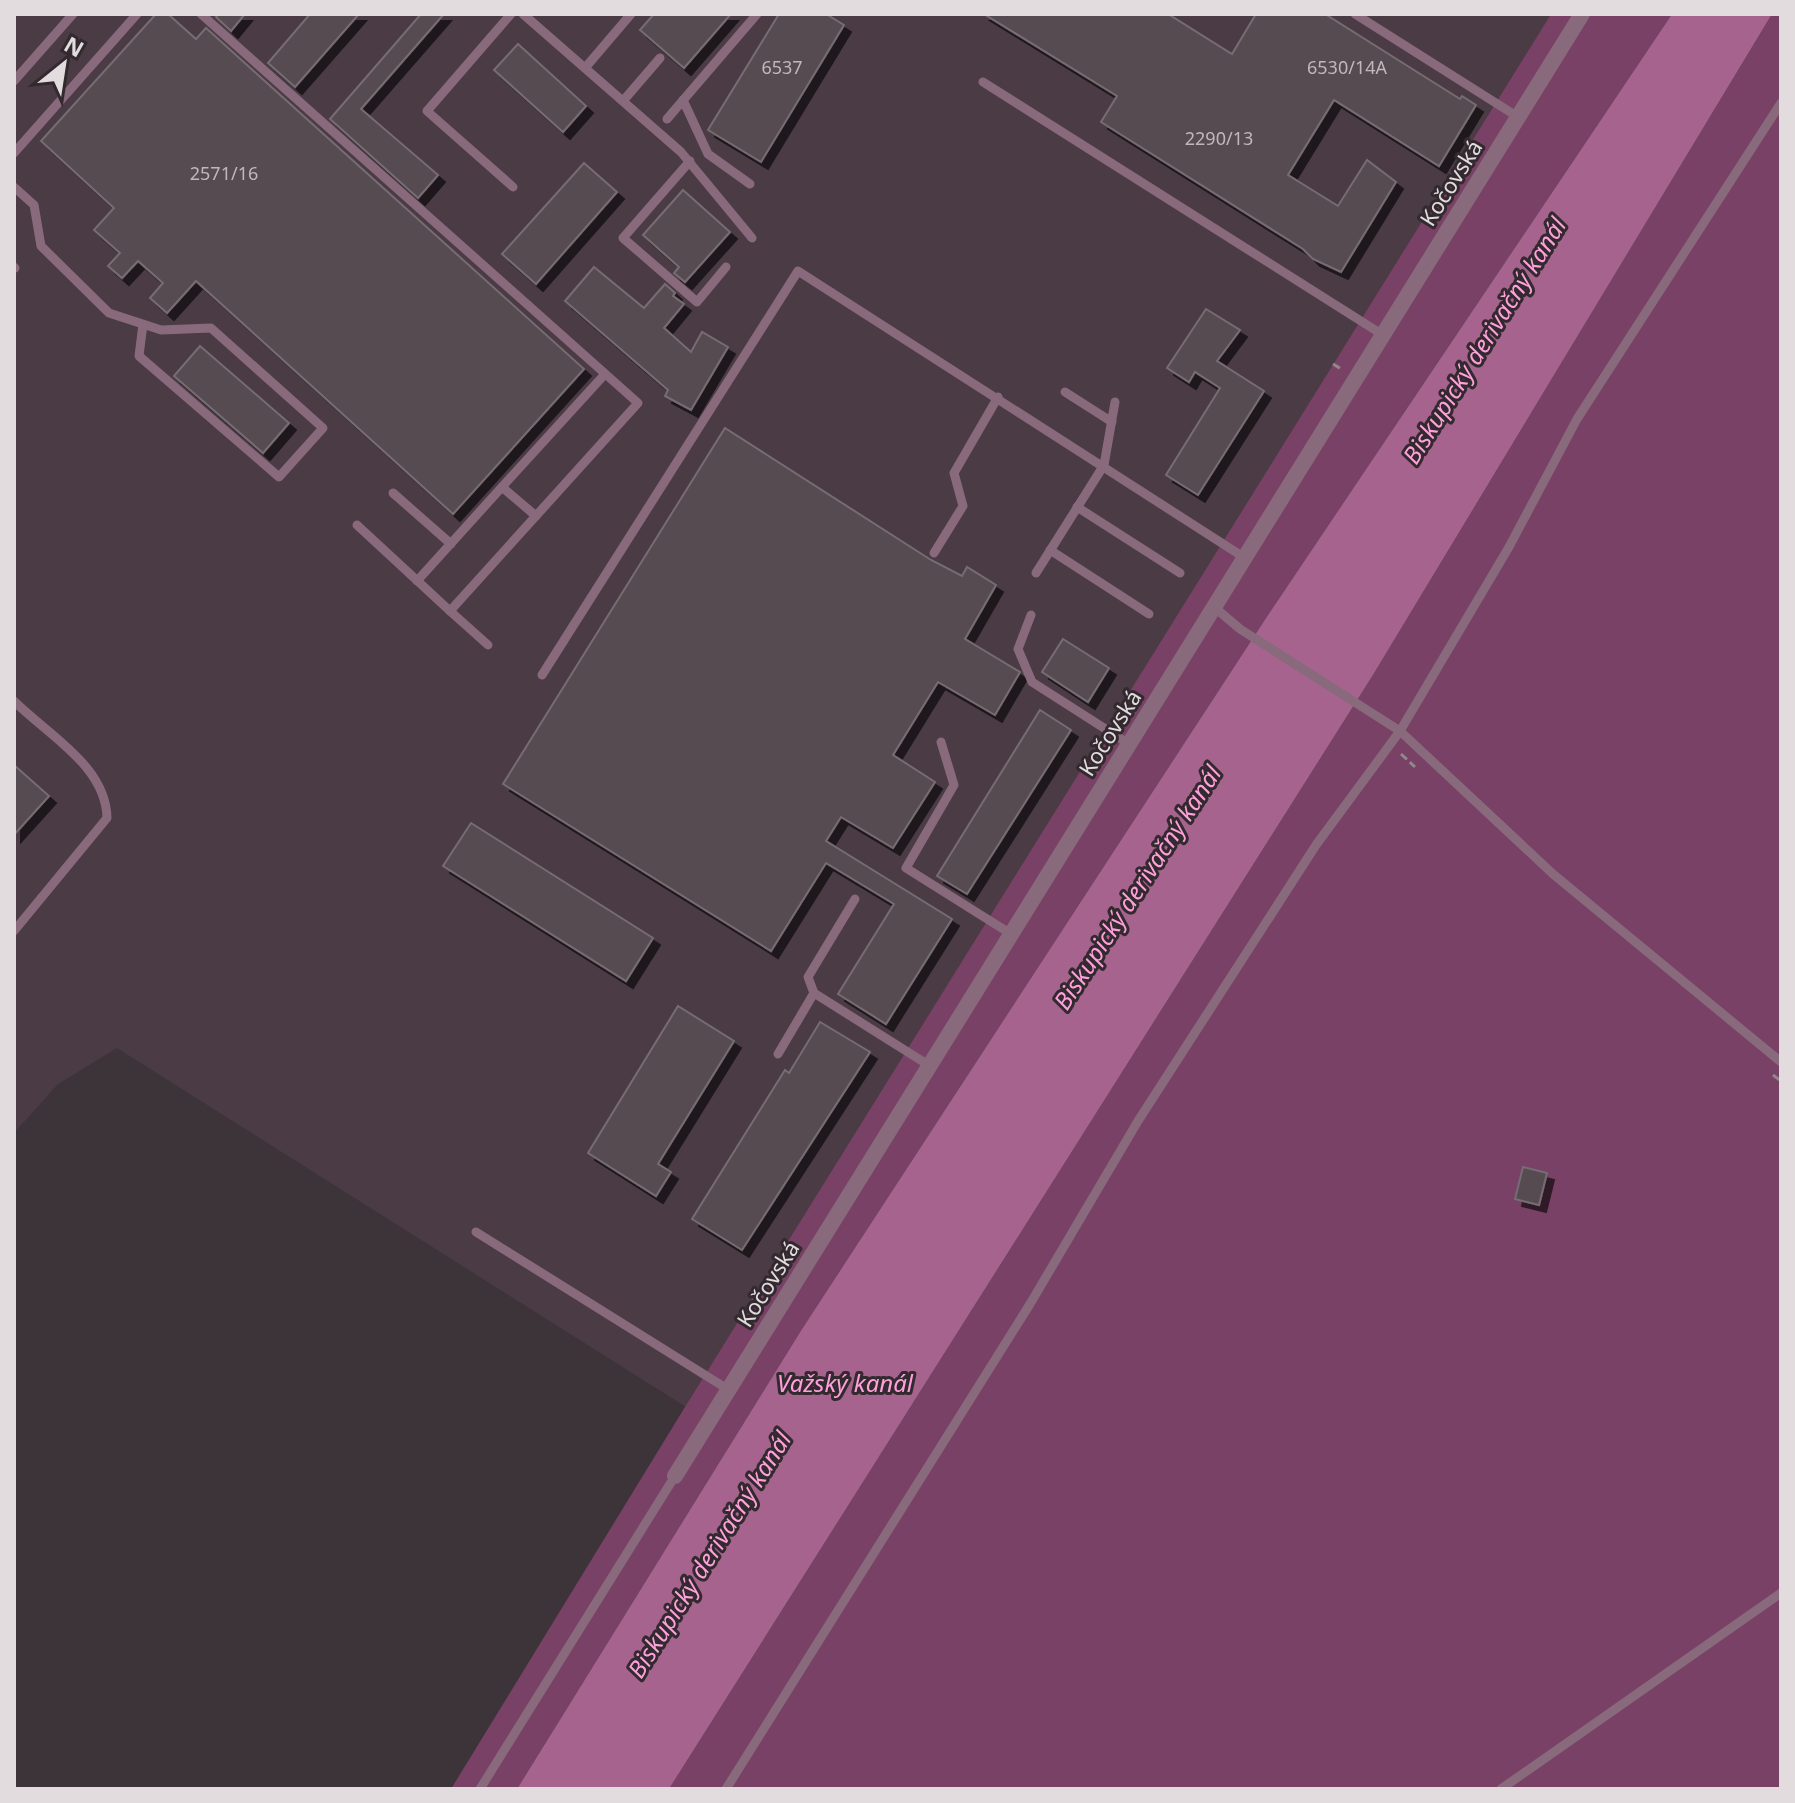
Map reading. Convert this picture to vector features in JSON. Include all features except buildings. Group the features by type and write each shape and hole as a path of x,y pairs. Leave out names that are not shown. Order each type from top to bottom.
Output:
{"street":[{"name":"Kočovská","path":"675,1476 1582,14"}],"lane":[{"path":"14,81 73,14"},
{"path":"14,153 137,14"},
{"path":"201,14 638,403 450,611"},
{"path":"511,14 427,111 513,187"},
{"path":"523,14 690,161 752,238"},
{"path":"585,68 631,14"},
{"path":"667,119 757,14"},
{"path":"1355,14 1518,117"},
{"path":"623,101 660,58"},
{"path":"983,82 1383,335"},
{"path":"683,100 708,154 750,184"},
{"path":"726,1789 1030,1304 1146,1108 1316,845 1400,731 1509,547 1577,419 1781,103"},
{"path":"690,161 623,238 697,302 726,267"},
{"path":"14,187 34,205 41,246 109,313 143,324 161,330 211,328 323,428 279,477 139,356 143,324"},
{"path":"542,675 798,271 1245,558"},
{"path":"417,581 605,374"},
{"path":"1065,392 1112,422"},
{"path":"934,553 963,506 954,473 998,397"},
{"path":"1036,573 1104,465 1115,402"},
{"path":"502,487 536,516"},
{"path":"393,493 451,544"},
{"path":"1077,507 1180,573"},
{"path":"357,525 488,645"},
{"path":"1050,550 1149,614"},
{"path":"1213,606 1240,629 1400,731 1553,874 1781,1062"},
{"path":"1031,615 1018,649 1032,682 1129,744"},
{"path":"14,701 87,767 107,798 107,818 15,928"},
{"path":"941,742 954,785 906,868 1011,934"},
{"path":"855,899 808,977 814,993 930,1066"},
{"path":"778,1054 814,993"},
{"path":"476,1232 729,1390"},
{"path":"480,1789 675,1476"},
{"path":"1501,1789 1781,1593"}],"shaded area":[{"path":"14,14 1551,14 686,1407 117,1048 58,1084 14,1133"},
{"path":"1551,14 1672,14 1266,618 802,1329 517,1789 451,1789 685,1407"},
{"path":"1772,14 1781,14 1781,1789 669,1789 1373,675"}],"water":[{"name":"Važský kanál","path":"1672,14 1772,14 1373,675 669,1789 517,1789 802,1329 1266,618"}],"water label":[{"name":"Biskupický derivačný kanál","path":"1485,341"},
{"name":"Biskupický derivačný kanál","path":"1138,888"},
{"name":"Biskupický derivačný kanál","path":"710,1555"}]}
